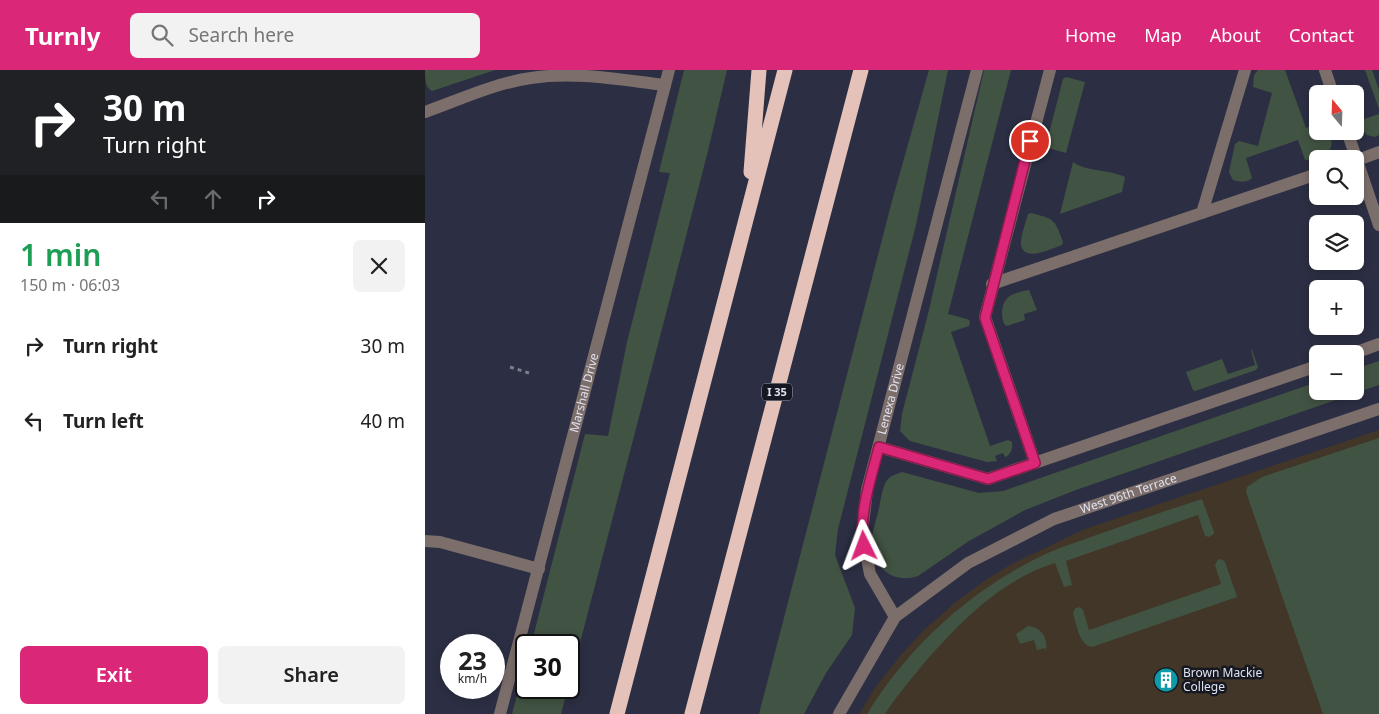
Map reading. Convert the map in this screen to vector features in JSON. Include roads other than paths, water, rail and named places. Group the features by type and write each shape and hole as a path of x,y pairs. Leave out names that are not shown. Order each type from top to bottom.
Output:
{"highway":[{"path":"749,211 759,70"},
{"path":"617,714 785,70"},
{"name":"I 35","path":"692,714 861,70"}],"street":[{"name":"Marshall Drive","path":"500,714 669,70"},
{"name":"Lenexa Drive","path":"895,617 870,574 862,532 867,490 977,70"},
{"path":"1035,463 985,318 992,284 1049,70"},
{"path":"1202,213 1245,70"},
{"path":"1325,70 1330,85"},
{"path":"425,112 500,86 531,78 577,75 665,85"},
{"path":"1364,157 1379,152"},
{"path":"992,284 1309,177"},
{"path":"1364,183 1379,225"},
{"path":"1364,350 1379,344"},
{"path":"879,447 988,479 1309,369"},
{"name":"West 96th Terrace","path":"895,617 968,563 1054,519 1379,409"},
{"path":"425,541 440,542 539,569"},
{"path":"839,714 895,617"}],"place":[{"name":"Brown Mackie College","path":"1166,680"}]}
